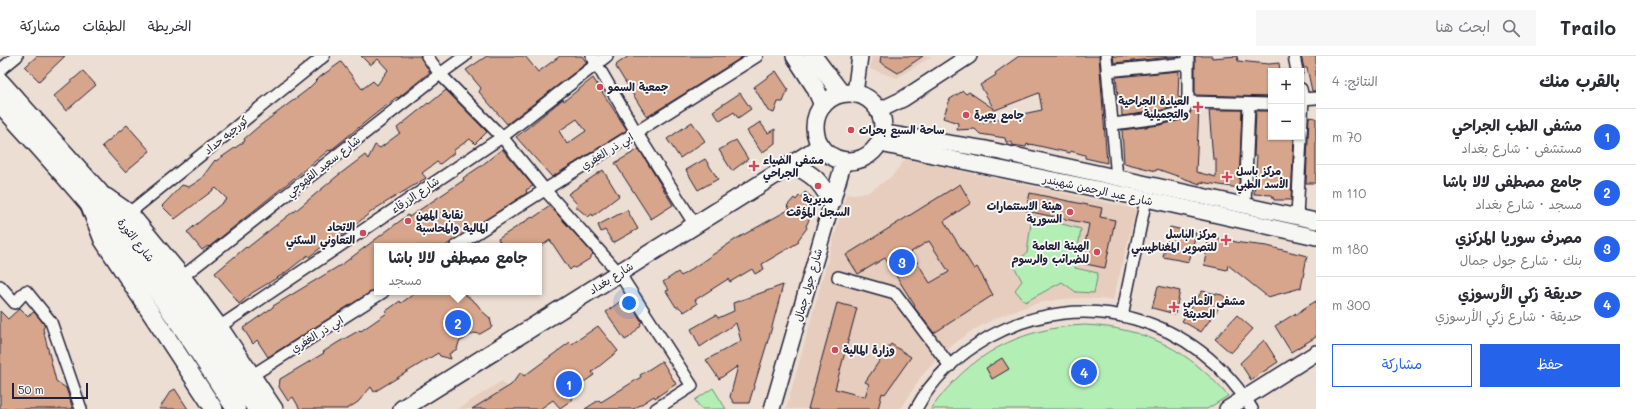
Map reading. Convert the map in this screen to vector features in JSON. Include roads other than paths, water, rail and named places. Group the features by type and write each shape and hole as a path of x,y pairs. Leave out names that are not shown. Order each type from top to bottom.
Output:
{"highway":[{"name":"شارع الثورة","path":"0,82 93,196 197,319 257,409"},
{"name":"شارع الثورة","path":"0,104 93,196 115,235 180,323 236,409"}],"main road":[{"path":"796,56 815,87 823,105"},
{"path":"813,56 848,93"},
{"path":"848,93 860,56"},
{"path":"880,110 903,99 969,56"},
{"path":"848,93 863,95 873,101 880,110 884,121 882,138 872,153 862,159 851,162 829,155 821,146 816,136 815,125 817,114 831,97 848,93"},
{"name":"شارع عبد الرحمن شهبندر","path":"882,138 986,149 1316,221"},
{"name":"شارع عبد الرحمن شهبندر","path":"882,138 1316,237"},
{"name":"شارع بغداد","path":"402,409 821,146"},
{"name":"شارع جول جمال","path":"772,409 844,161"},
{"path":"792,164 812,175 821,184 832,202"},
{"path":"93,196 129,213 182,277 219,327 274,409"},
{"path":"93,196 103,240 209,407"},
{"path":"1227,409 1248,403 1316,353"}],"street":[{"path":"0,70 17,56"},
{"name":"كورجيه حداد","path":"129,213 324,56"},
{"path":"427,56 440,74 502,137 545,190 619,273 692,386 656,409"},
{"name":"شارع سعيد القهوجي","path":"182,277 440,74 465,56"},
{"name":"شارع الزرقاء","path":"219,327 502,137 595,60 607,56"},
{"name":"ابي ذر الغفري","path":"461,243 757,56"},
{"path":"1106,56 1117,178"},
{"path":"1294,56 1296,68"},
{"path":"1107,71 1188,59 1188,102 1183,112 1159,118 1113,124"},
{"path":"595,60 636,132 695,225"},
{"path":"1304,95 1316,98"},
{"path":"1188,102 1268,104"},
{"path":"1245,205 1249,104"},
{"path":"1297,217 1301,140"},
{"path":"1122,316 1146,199"},
{"path":"838,277 895,294 950,366"},
{"path":"0,286 15,303 26,291 51,322 81,409"},
{"name":"ابي ذر الغفري","path":"251,376 379,295"},
{"path":"916,409 931,386 950,366 980,342 1000,331 1041,317 1063,313 1086,312 1122,316 1150,323 1171,332 1208,356 1224,371 1248,403"}],"place":[{"name":"جمعية السمو","path":"600,87"},
{"name":"العيادة الجراحية والتجميلية","path":"1198,107"},
{"name":"جامع بعيرة","path":"966,115"},
{"name":"ساحة السبع بحرات","path":"851,130"},
{"name":"مشفى الضياء الجراحي","path":"754,166"},
{"name":"مركز باسل الأسد الطبي","path":"1227,177"},
{"name":"مديرية السجل المؤقت","path":"818,186"},
{"name":"هيئة الاستثمارات السورية","path":"1070,212"},
{"name":"نقابة المهن المالية والمحاسبة","path":"408,221"},
{"name":"الاتحاد التعاوني السكني","path":"363,233"},
{"name":"مركز الباسل للتصوير المغناطيسي","path":"1226,240"},
{"name":"الهيئة العامة للضرائب والرسوم","path":"1097,252"},
{"name":"مصرف سوريا المركزي","path":"902,262"},
{"name":"مشفى الأماني الحديثة","path":"1174,307"},
{"name":"جامع مصطفى لالا باشا","path":"458,323"},
{"name":"وزارة المالية","path":"835,350"},
{"name":"حديقة زكي الأرسوزي","path":"1084,372"},
{"name":"مشفى الطب الجراحي","path":"569,384"}]}
